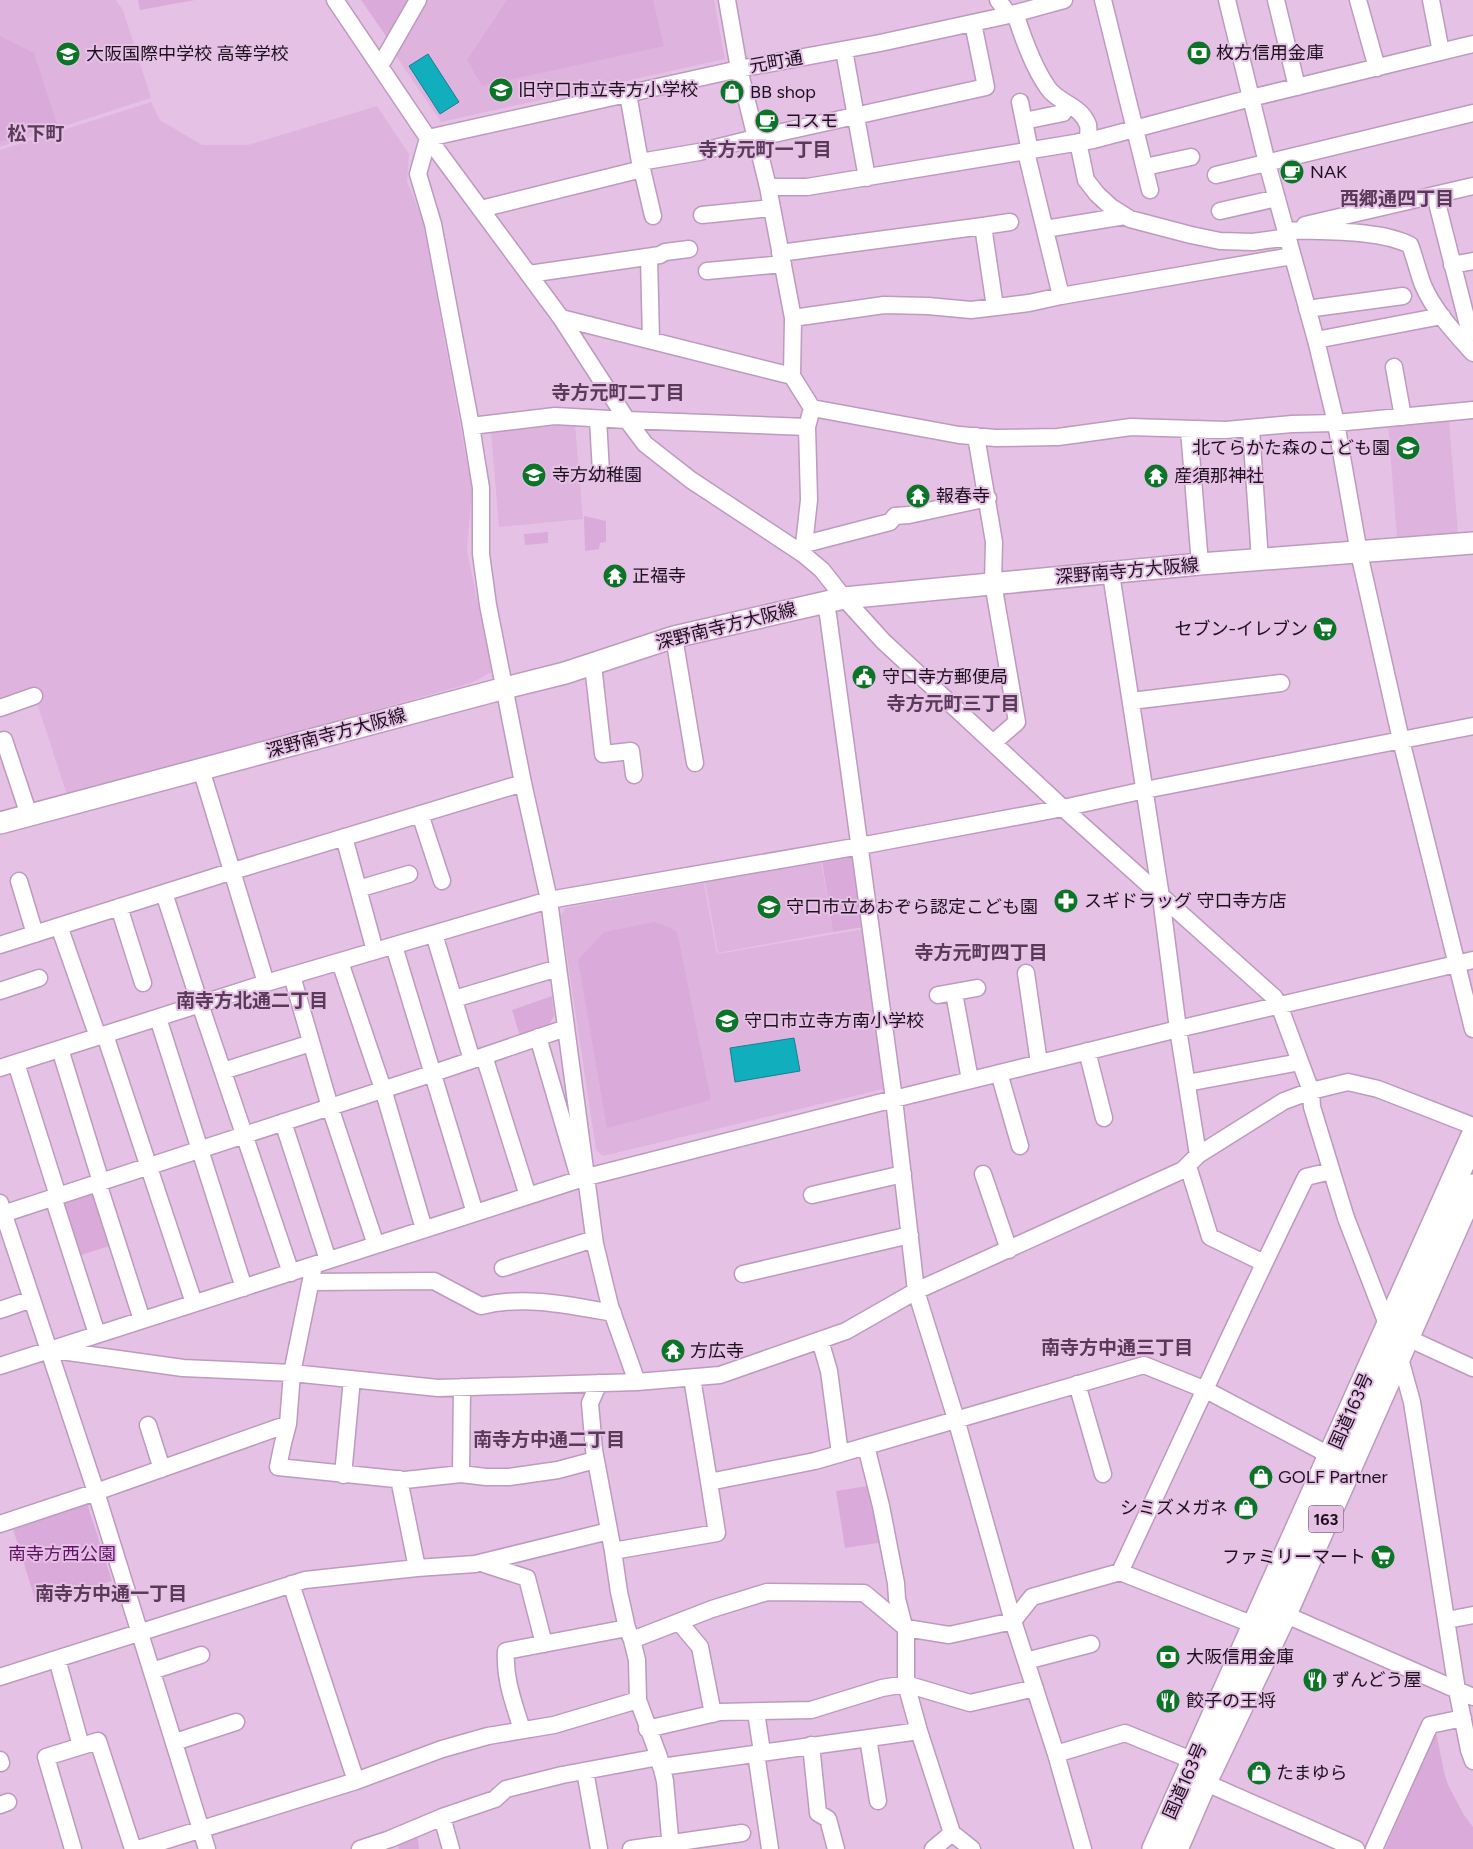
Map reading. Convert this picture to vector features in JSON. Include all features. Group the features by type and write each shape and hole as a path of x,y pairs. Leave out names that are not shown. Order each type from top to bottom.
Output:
{"highway":[{"name":"国道163号","path":"1156,1849 1284,1614 1398,1340 1473,1138"},
{"name":"国道163号","path":"1175,1849 1199,1772 1254,1625 1331,1456 1398,1340 1473,1187"}],"main road":[{"name":"深野南寺方大阪線","path":"0,823 505,688 565,674 674,637 834,600 1200,564 1359,553 1473,542"}],"street":[{"path":"335,0 428,138 529,274 627,420 646,444 691,480 804,549 822,570 834,600 883,641 1063,808 1274,997 1279,1005 1311,1090 1312,1107 1346,1218 1398,1340 1412,1402 1457,1690 1473,1761"},
{"path":"380,66 418,0"},
{"path":"728,0 739,69 768,186 793,318 792,376 812,408 807,427 809,500 804,549"},
{"path":"998,0 1012,14 1040,75 1049,90 1059,99 1073,106 1088,125 1083,142 1086,180 1111,207 1130,219 1220,241 1253,242 1473,186"},
{"name":"元町通","path":"428,138 739,69 844,50 1012,14 1036,4 1064,0"},
{"path":"1103,0 1150,190"},
{"path":"1227,0 1267,163 1316,340 1336,423 1359,553 1401,740 1465,962 1473,1029"},
{"path":"1276,0 1297,87"},
{"path":"1358,0 1377,68"},
{"path":"1431,0 1441,52"},
{"path":"481,210 641,166 755,138 986,87 973,22"},
{"path":"768,186 807,187 1083,142 1251,98 1473,44"},
{"path":"844,50 867,178"},
{"path":"628,94 641,166 653,216"},
{"path":"1020,102 1028,152 1061,296"},
{"path":"1024,121 1063,113"},
{"path":"1216,175 1473,113"},
{"path":"428,138 418,174 433,224 471,426 480,488 481,554 488,605 523,783 549,900 583,1178 594,1239 612,1312 637,1382"},
{"path":"1145,167 1191,157"},
{"path":"1435,196 1473,353"},
{"path":"1220,211 1277,198"},
{"path":"702,215 772,208"},
{"path":"1045,229 1125,216"},
{"path":"707,272 782,258 1010,222"},
{"path":"983,226 995,307"},
{"path":"1287,234 1365,234 1398,239 1410,245 1422,284 1442,316 1467,334"},
{"path":"529,274 689,249"},
{"path":"649,256 651,340"},
{"path":"793,318 884,305 928,306 971,310 1028,304 1061,296 1292,256"},
{"path":"1452,265 1473,261"},
{"path":"1307,309 1403,296"},
{"path":"1316,340 1442,316"},
{"path":"560,318 792,376"},
{"path":"1394,367 1403,417"},
{"path":"812,408 959,434 996,438 1058,437 1131,427 1189,430 1252,428 1292,424 1336,423 1473,410"},
{"path":"471,426 555,416 807,427"},
{"path":"598,419 601,472"},
{"path":"1252,428 1260,560"},
{"path":"1189,430 1200,564"},
{"path":"976,436 994,542 993,583 1017,722 993,743"},
{"path":"804,549 890,522 895,516 909,515 988,498"},
{"path":"1111,574 1161,897 1187,1083 1193,1160 1210,1237 1264,1263"},
{"path":"834,600 828,615 894,1098 916,1292 956,1419 1013,1621 1056,1754 1082,1849"},
{"path":"674,637 695,763"},
{"path":"593,665 603,754 631,751 634,775"},
{"path":"1131,701 1281,682"},
{"path":"0,708 34,696"},
{"path":"0,1068 266,983 549,900 860,846 1063,808 1401,740 1472,730"},
{"path":"4,740 29,815"},
{"path":"201,769 266,983"},
{"path":"0,945 233,871 523,783"},
{"path":"420,814 442,881"},
{"path":"344,837 375,951"},
{"path":"358,889 409,874"},
{"path":"19,881 35,934"},
{"path":"164,893 290,1273"},
{"path":"119,907 143,983"},
{"path":"59,926 149,1166 194,1304"},
{"path":"434,934 454,999 478,1058 528,1196"},
{"path":"394,946 475,1213"},
{"path":"340,962 383,1089 424,1229"},
{"path":"0,1366 583,1178 894,1098 1465,962"},
{"path":"454,999 558,968"},
{"path":"1026,973 1039,1063"},
{"path":"292,976 330,1106 376,1245"},
{"path":"0,991 39,978"},
{"path":"970,1080 946,994 978,988"},
{"path":"158,1018 244,1288"},
{"path":"207,1849 96,1492 1,1210 56,1197 566,1028"},
{"path":"538,1037 583,1178"},
{"path":"223,1071 311,1043"},
{"path":"60,1049 142,1320"},
{"path":"1087,1052 1104,1118"},
{"path":"1187,1083 1300,1062"},
{"path":"16,1063 97,1334"},
{"path":"999,1073 1020,1146"},
{"path":"49,1350 183,1368 292,1373 438,1388 599,1384 720,1375 846,1331 916,1292 1183,1170 1193,1160 1284,1101 1311,1090 1348,1082 1378,1089 1473,1126"},
{"path":"283,1122 321,1263 311,1282 292,1373 288,1424 282,1442 278,1467 343,1475 399,1479 461,1474 486,1478 509,1477 558,1470 595,1460"},
{"path":"1120,1572 1306,1177 1331,1171"},
{"path":"812,1194 903,1174"},
{"path":"983,1174 1008,1250"},
{"path":"743,1274 910,1234"},
{"path":"504,1268 594,1239"},
{"path":"311,1282 434,1281 481,1306 500,1301 543,1302 612,1312"},
{"path":"0,1310 32,1299"},
{"path":"820,1340 829,1371 840,1454"},
{"path":"1398,1340 1473,1368"},
{"path":"709,1482 815,1462 1144,1365 1206,1390 1331,1456"},
{"path":"613,1551 717,1533 692,1378"},
{"path":"343,1475 352,1379"},
{"path":"599,1384 590,1403 595,1460 613,1551 618,1592 637,1660 638,1700 665,1781 671,1847"},
{"path":"1077,1384 1103,1474"},
{"path":"461,1474 462,1387"},
{"path":"0,1524 288,1424"},
{"path":"148,1425 162,1469"},
{"path":"866,1446 881,1506 896,1583 897,1599 905,1627 906,1684 952,1833 972,1849"},
{"path":"399,1479 417,1568"},
{"path":"0,1675 57,1659 305,1580 481,1562 609,1531"},
{"path":"481,1562 527,1578 544,1644"},
{"path":"522,1730 509,1690 505,1669 506,1651 544,1644 629,1634 678,1622 767,1592 864,1593 905,1627 949,1635 1013,1621 1032,1598 1120,1572 1254,1625 1284,1614 1473,1697"},
{"path":"291,1584 356,1781"},
{"path":"1447,1620 1473,1615"},
{"path":"678,1622 700,1647 713,1714"},
{"path":"1026,1661 1091,1644"},
{"path":"152,1671 201,1655"},
{"path":"57,1659 81,1746"},
{"path":"647,1729 713,1714 811,1710 882,1688 906,1684 970,1704 1035,1688"},
{"path":"138,1849 356,1781 442,1749 488,1736 554,1726 638,1700"},
{"path":"756,1712 770,1849"},
{"path":"1374,1849 1430,1725 1463,1718"},
{"path":"175,1742 236,1722"},
{"path":"360,1849 390,1839 442,1817 495,1799 506,1789 562,1775 660,1762 759,1753 919,1731"},
{"path":"1056,1754 1125,1733 1199,1772 1356,1849"},
{"path":"868,1738 878,1801"},
{"path":"73,1849 46,1757 98,1740 133,1849"},
{"path":"811,1746 818,1813 828,1819 836,1849"},
{"path":"585,1771 598,1849"},
{"path":"442,1817 451,1849"},
{"path":"631,1849 671,1847 742,1833"},
{"path":"933,1849 952,1833"}],"shaded area":[{"name":"大阪国際中学校 高等学校","path":"0,0 116,0 123,10 151,98 0,147"},
{"name":"旧守口市立寺方小学校","path":"425,0 714,0 725,59 441,122 396,56"},
{"path":"151,102 160,120 202,145 248,145 377,106 409,154 407,181 423,222 472,490 467,550 492,672 471,683 68,798 34,694 0,705 0,150"},
{"path":"1449,419 1458,533 1397,538 1388,423"},
{"path":"575,424 583,519 499,527 491,432"},
{"name":"守口市立あおぞら認定こども園","path":"821,860 833,932 718,953 705,881"},
{"name":"守口市立寺方南小学校","path":"704,883 717,954 864,929 888,1088 603,1156 596,1150 561,916 565,908"}],"green space":[{"path":"138,0 195,0 140,10"},
{"path":"361,0 411,0 388,39"},
{"path":"507,0 653,0 664,46 482,86 467,60"},
{"path":"0,36 34,53 57,124 0,142"},
{"path":"584,516 606,521 606,542 600,543 599,549 585,551"},
{"path":"548,532 548,543 525,545 524,534"},
{"path":"849,856 854,860 864,927 833,932 822,860"},
{"path":"655,922 677,931 711,1100 607,1128 578,960 604,932"},
{"path":"552,996 554,1016 547,1028 520,1036 512,1010"},
{"path":"93,1189 116,1244 81,1255 64,1204 67,1197"},
{"path":"874,1485 884,1542 845,1548 836,1491"},
{"name":"南寺方西公園","path":"87,1503 112,1581 37,1605 12,1526"},
{"path":"1436,1732 1448,1785 1464,1815 1473,1827 1473,1849 1385,1849"},
{"path":"417,1833 419,1849 399,1849 397,1840"}],"water":[{"path":"428,54 459,102 440,114 409,66"},
{"path":"794,1038 800,1071 735,1082 730,1048"}],"place":[{"name":"枚方信用金庫","path":"1199,53"},
{"name":"大阪国際中学校 高等学校","path":"68,54"},
{"name":"旧守口市立寺方小学校","path":"501,90"},
{"name":"BB shop","path":"732,92"},
{"name":"コスモ","path":"767,121"},
{"name":"NAK","path":"1292,172"},
{"name":"北てらかた森のこども園","path":"1408,448"},
{"name":"寺方幼稚園","path":"534,475"},
{"name":"産須那神社","path":"1156,476"},
{"name":"報春寺","path":"918,496"},
{"name":"正福寺","path":"615,576"},
{"name":"セブン-イレブン","path":"1325,629"},
{"name":"守口寺方郵便局","path":"864,677"},
{"name":"スギドラッグ 守口寺方店","path":"1066,901"},
{"name":"守口市立あおぞら認定こども園","path":"769,907"},
{"name":"守口市立寺方南小学校","path":"727,1021"},
{"name":"方広寺","path":"673,1351"},
{"name":"GOLF Partner","path":"1261,1477"},
{"name":"シミズメガネ","path":"1246,1508"},
{"name":"ファミリーマート","path":"1383,1557"},
{"name":"大阪信用金庫","path":"1168,1657"},
{"name":"ずんどう屋","path":"1315,1680"},
{"name":"餃子の王将","path":"1168,1701"},
{"name":"たまゆら","path":"1259,1773"}],"district":[{"name":"松下町","path":"36,133"},
{"name":"寺方元町一丁目","path":"765,149"},
{"name":"西郷通四丁目","path":"1397,198"},
{"name":"寺方元町二丁目","path":"618,392"},
{"name":"寺方元町三丁目","path":"953,703"},
{"name":"寺方元町四丁目","path":"981,952"},
{"name":"南寺方北通二丁目","path":"252,1000"},
{"name":"南寺方中通三丁目","path":"1117,1347"},
{"name":"南寺方中通二丁目","path":"549,1439"},
{"name":"南寺方中通一丁目","path":"111,1593"}]}
